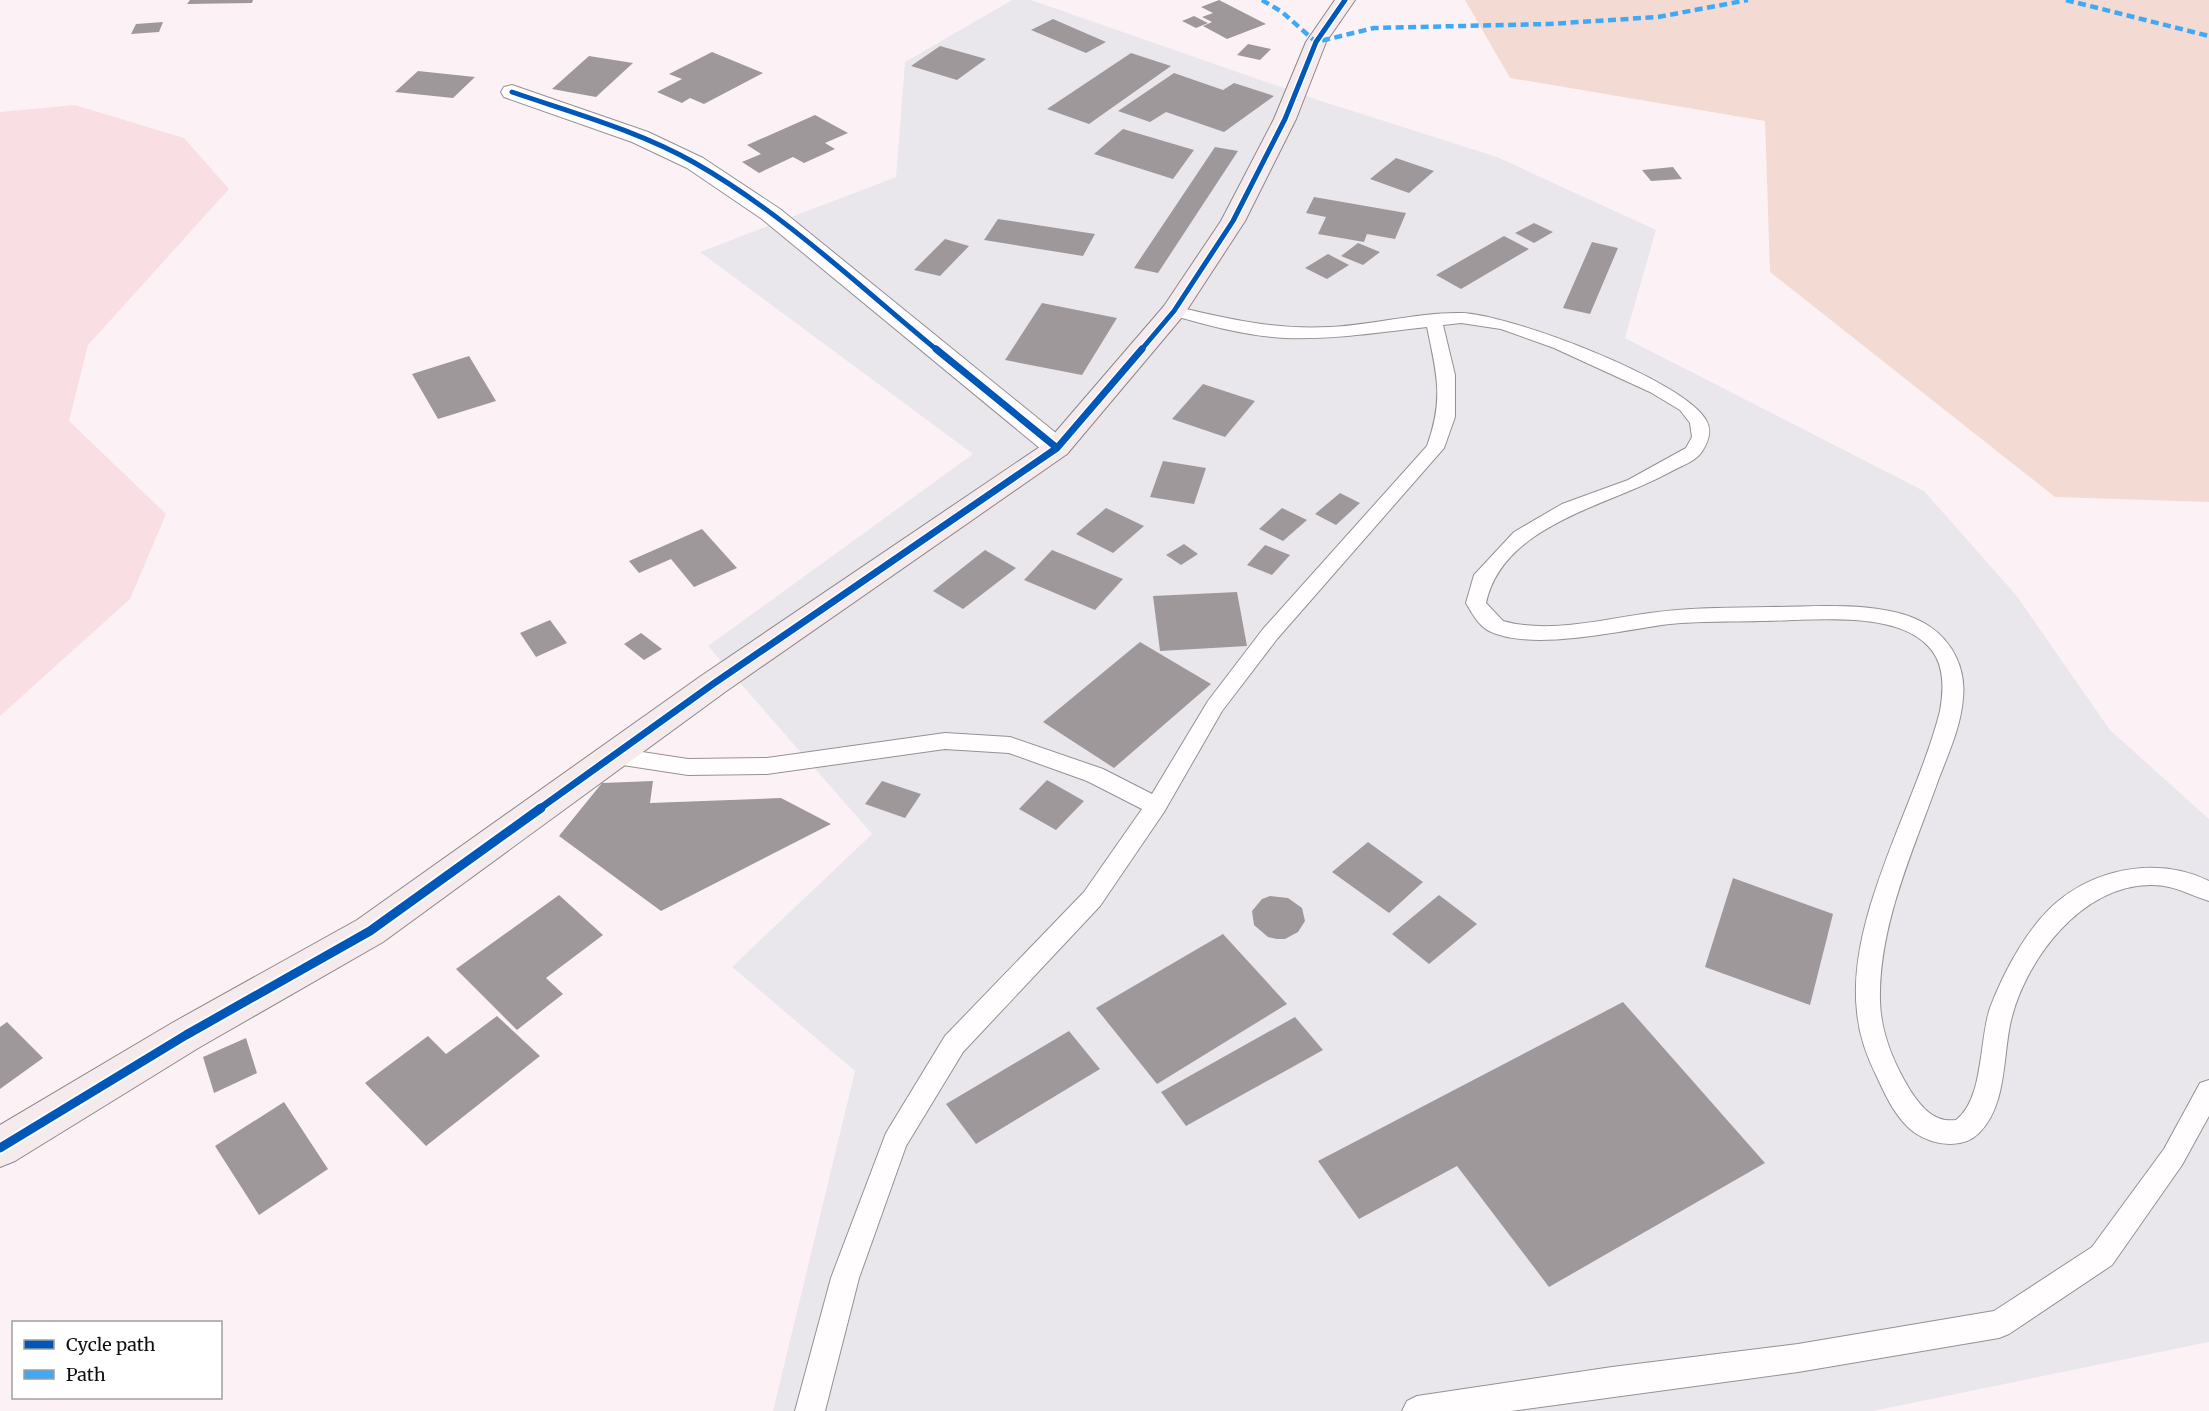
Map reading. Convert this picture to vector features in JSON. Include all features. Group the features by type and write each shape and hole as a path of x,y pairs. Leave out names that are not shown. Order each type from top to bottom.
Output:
{"street":[{"path":"0,1148 34,1125 186,1035 370,931 713,684 1057,448 1174,311 1233,221 1285,119 1316,42 1345,0"},
{"path":"512,92 640,136 695,163 771,214 1057,448"}],"lane":[{"path":"1174,311 1231,326 1285,333 1332,332 1461,318 1504,324 1560,344 1656,388 1686,406 1699,422 1701,437 1693,452 1635,484 1569,508 1521,536 1481,580 1476,603 1485,620 1504,629 1541,632 1694,615 1849,614 1886,618 1914,626 1934,638 1946,655 1955,682 1950,719 1880,914 1868,1001 1877,1052 1898,1092 1919,1121 1934,1130 1954,1133 1971,1124 1984,1098 2001,1011 2029,954 2068,906 2115,880 2160,874 2189,881 2209,892"},
{"path":"810,1411 845,1278 895,1141 954,1044 1092,899 1156,806 1215,706 1270,634 1435,448 1446,417 1446,375 1434,320"},
{"path":"616,756 688,767 766,766 945,741 1010,745 1095,775 1156,806"},
{"path":"1416,1411 1612,1381 1798,1358 1999,1324 2102,1256 2173,1157 2209,1091"}],"shaded area":[{"path":"1012,0 1031,0 1318,100 1497,157 1656,230 1625,338 1924,491 2016,595 2110,730 2209,819 2209,1342 1873,1411 773,1411 855,1071 732,967 872,834 708,646 973,454 700,252 896,177 905,62"},
{"path":"1465,0 2209,0 2209,502 2055,497 1770,272 1765,121 1510,78"},
{"path":"75,105 184,138 229,189 88,345 69,421 166,514 130,599 0,716 0,112"}],"building":[{"path":"190,0 253,0 252,3 187,4"},
{"path":"1219,0 1266,24 1227,39 1203,26 1212,22 1202,17 1213,13 1201,7"},
{"path":"1194,16 1208,23 1196,28 1182,21"},
{"path":"1053,19 1106,42 1086,53 1031,30"},
{"path":"163,22 159,32 131,34 136,24"},
{"path":"1248,44 1271,49 1260,60 1237,55"},
{"path":"940,46 986,59 957,80 911,66"},
{"path":"712,52 763,73 704,104 690,98 682,103 657,92 682,79 669,74"},
{"path":"1131,53 1171,66 1089,124 1047,109"},
{"path":"589,56 633,63 596,97 552,89"},
{"path":"418,71 475,77 453,98 395,92"},
{"path":"1174,73 1223,90 1234,83 1274,96 1224,132 1166,112 1150,122 1118,111"},
{"path":"815,115 848,133 825,143 835,149 804,163 793,157 759,173 742,162 761,154 747,145"},
{"path":"1123,129 1194,150 1173,179 1094,154"},
{"path":"1215,147 1238,151 1158,273 1134,268"},
{"path":"1396,158 1434,171 1409,193 1370,179"},
{"path":"1673,167 1682,179 1651,181 1642,170"},
{"path":"1314,197 1406,213 1395,239 1367,234 1364,242 1318,234 1326,217 1306,213"},
{"path":"998,219 1095,234 1083,256 984,240"},
{"path":"1534,223 1553,232 1534,243 1515,233"},
{"path":"1504,236 1529,249 1461,289 1436,275"},
{"path":"945,239 969,246 940,276 914,270"},
{"path":"1592,242 1618,248 1590,314 1563,308"},
{"path":"1358,243 1380,252 1363,265 1341,256"},
{"path":"1328,254 1349,265 1327,279 1305,268"},
{"path":"1042,303 1117,318 1082,375 1005,360"},
{"path":"469,356 496,401 438,419 412,374"},
{"path":"1203,384 1255,401 1225,437 1172,419"},
{"path":"1163,461 1206,468 1194,504 1150,497"},
{"path":"1340,493 1360,503 1336,525 1315,514"},
{"path":"1106,508 1144,526 1113,553 1076,534"},
{"path":"1282,508 1307,520 1283,541 1259,529"},
{"path":"702,529 737,568 694,587 671,559 639,573 629,561"},
{"path":"1184,544 1198,554 1181,565 1166,555"},
{"path":"1265,545 1290,555 1272,575 1247,565"},
{"path":"985,550 1016,568 963,609 933,591"},
{"path":"1052,550 1123,579 1095,610 1024,580"},
{"path":"1237,592 1247,646 1160,651 1153,596"},
{"path":"550,620 567,643 536,657 520,633"},
{"path":"641,633 662,649 644,660 624,644"},
{"path":"1140,642 1211,684 1114,768 1043,722"},
{"path":"1047,780 1084,801 1056,830 1019,809"},
{"path":"653,781 650,803 781,798 831,824 661,911 559,836 602,783"},
{"path":"882,781 921,794 905,818 865,804"},
{"path":"1368,842 1423,882 1389,913 1332,872"},
{"path":"1733,878 1833,914 1810,1005 1705,967"},
{"path":"559,895 603,935 546,978 563,994 517,1030 456,969"},
{"path":"1439,895 1477,924 1429,964 1392,934"},
{"path":"1270,896 1288,898 1302,908 1305,921 1298,932 1285,939 1277,939 1268,937 1254,925 1252,911 1262,899"},
{"path":"1223,934 1287,1004 1157,1084 1096,1008"},
{"path":"1623,1002 1765,1163 1549,1287 1457,1166 1359,1219 1318,1161"},
{"path":"497,1016 540,1056 426,1146 365,1083 428,1036 446,1054"},
{"path":"1295,1017 1323,1050 1186,1126 1161,1092"},
{"path":"7,1022 43,1058 0,1089 0,1027"},
{"path":"1069,1031 1100,1069 976,1144 946,1104"},
{"path":"246,1038 257,1073 214,1093 203,1057"},
{"path":"284,1102 328,1169 259,1215 215,1146"}],"marked path":[{"path":"1262,0 1282,12 1316,42 1374,28 1549,24 1658,17 1748,0"},
{"path":"2066,0 2209,36"}],"cycle path":[{"path":"0,1148 34,1125 186,1035 370,931 713,684 1057,448 1174,311 1233,221 1285,119 1316,42 1345,0"},
{"path":"512,92 640,137 695,163 771,214 1057,448"}]}
